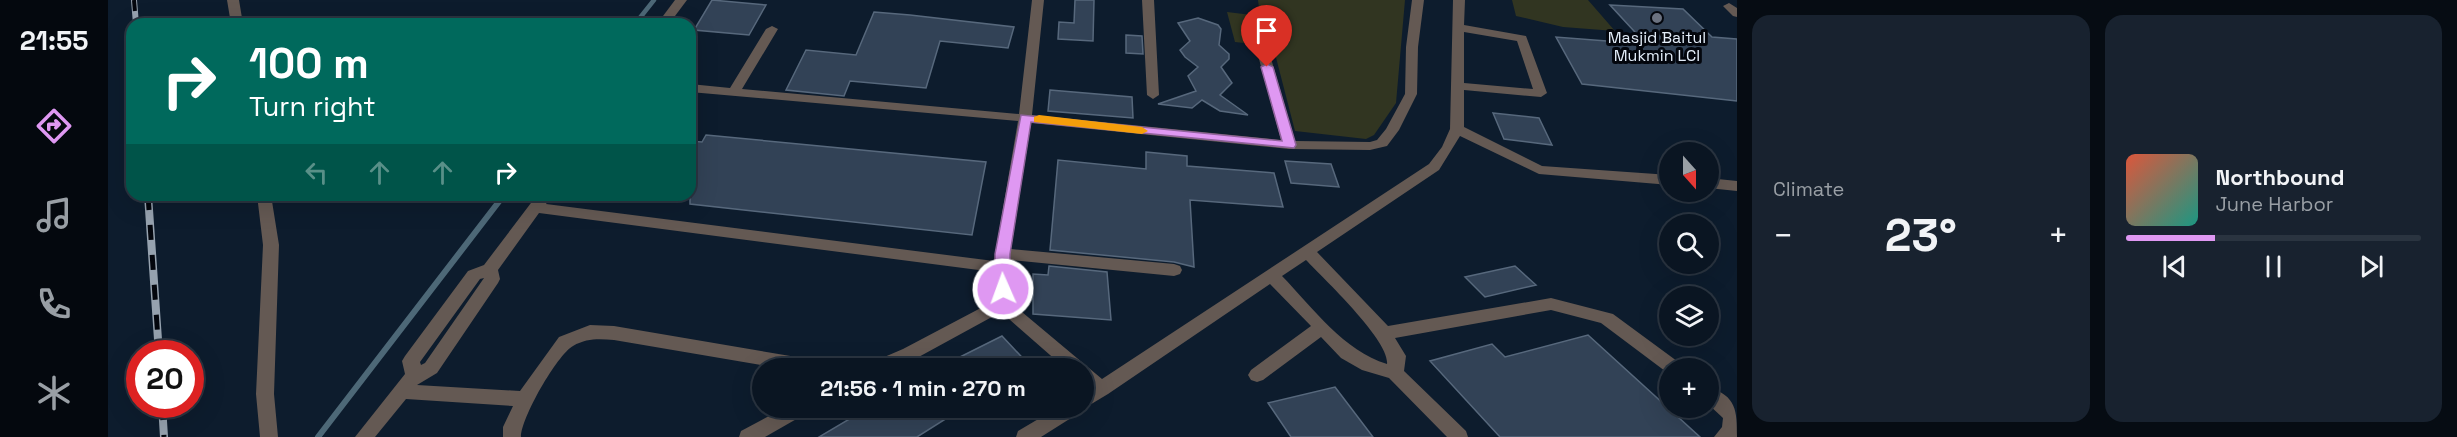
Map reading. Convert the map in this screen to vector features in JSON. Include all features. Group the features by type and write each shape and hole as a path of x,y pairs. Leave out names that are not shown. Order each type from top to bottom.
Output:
{"lane":[{"path":"233,0 236,18"},
{"path":"668,18 681,0"},
{"path":"1038,0 1025,118 1002,260 1002,304 1065,358"},
{"path":"1148,0 1153,95"},
{"path":"696,89 1025,118 1289,145 1370,146 1382,143 1403,113 1411,94 1412,47 1418,0"},
{"path":"1094,394 1434,166 1449,148 1457,129 1459,0"},
{"path":"1737,7 1729,6 1737,14"},
{"path":"1458,86 1541,93 1522,39 1459,28"},
{"path":"735,92 772,29"},
{"path":"1262,48 1289,145"},
{"path":"1457,129 1539,170 1659,179"},
{"path":"1719,184 1737,186"},
{"path":"265,201 271,244 265,394 269,437"},
{"path":"364,437 414,376 431,368 492,279 490,269 541,202 1002,260 1174,270"},
{"path":"1307,251 1384,333 1397,356 1395,373"},
{"path":"1272,275 1347,353 1368,365 1395,373 1459,437"},
{"path":"900,358 1002,304"},
{"path":"1384,333 1551,304 1606,318 1660,358"},
{"path":"1257,375 1321,328"},
{"path":"512,437 512,427 531,388 565,342 590,332 614,333 761,358"},
{"path":"1094,382 1102,389"},
{"path":"402,391 525,399"},
{"path":"1719,402 1726,407 1732,417 1731,431 1723,437"},
{"path":"748,437 782,418"},
{"path":"1025,437 1056,418"}],"green space":[{"path":"1258,0 1405,0 1396,103 1374,135 1366,139 1295,131 1273,46 1235,42 1227,12 1260,16"},
{"path":"1512,0 1588,0 1615,31 1563,27 1516,16"}],"building":[{"path":"712,0 766,5 749,35 696,30"},
{"path":"1075,0 1094,0 1093,41 1058,39 1059,22 1074,23"},
{"path":"1610,5 1683,9 1712,37 1737,39 1737,101 1582,84 1556,37 1646,44"},
{"path":"874,12 1014,27 1008,48 940,41 926,88 850,81 844,96 786,90 806,50 856,55"},
{"path":"1198,18 1218,25 1221,29 1219,45 1229,54 1229,59 1221,67 1232,83 1220,95 1248,115 1220,111 1202,100 1192,108 1158,104 1196,91 1188,76 1198,67 1180,50 1190,41 1178,23"},
{"path":"1126,35 1142,36 1143,54 1126,53"},
{"path":"1050,90 1132,97 1133,118 1048,111"},
{"path":"1493,113 1539,118 1552,145 1504,139"},
{"path":"706,135 986,162 972,235 690,204 690,201 696,201 696,142 702,142"},
{"path":"1146,152 1187,156 1187,166 1274,173 1283,207 1190,200 1194,267 1174,262 1050,250 1058,160 1146,169"},
{"path":"1285,161 1331,164 1339,187 1291,183"},
{"path":"1049,266 1107,272 1111,320 1033,314 1033,274 1048,275"},
{"path":"1515,266 1536,285 1485,297 1465,277"},
{"path":"1588,335 1659,400 1659,418 1679,418 1700,437 1500,437 1430,361 1492,344 1505,357"},
{"path":"1002,336 1023,358 958,358"},
{"path":"1335,387 1373,437 1291,437 1268,403"},
{"path":"851,418 947,418 917,437 819,437"}],"waterway":[{"path":"640,18 654,0"},
{"path":"318,437 499,201"}],"railway":[{"path":"134,0 136,18"},
{"path":"148,201 158,340"},
{"path":"163,418 164,437"}],"slow traffic":[{"path":"1039,119 1142,131"}],"place":[{"name":"Masjid Baitul Mukmin LCI","path":"1657,18"}],"route":[{"path":"1003,289 1002,254 1025,118 1289,145 1267,67"}]}
